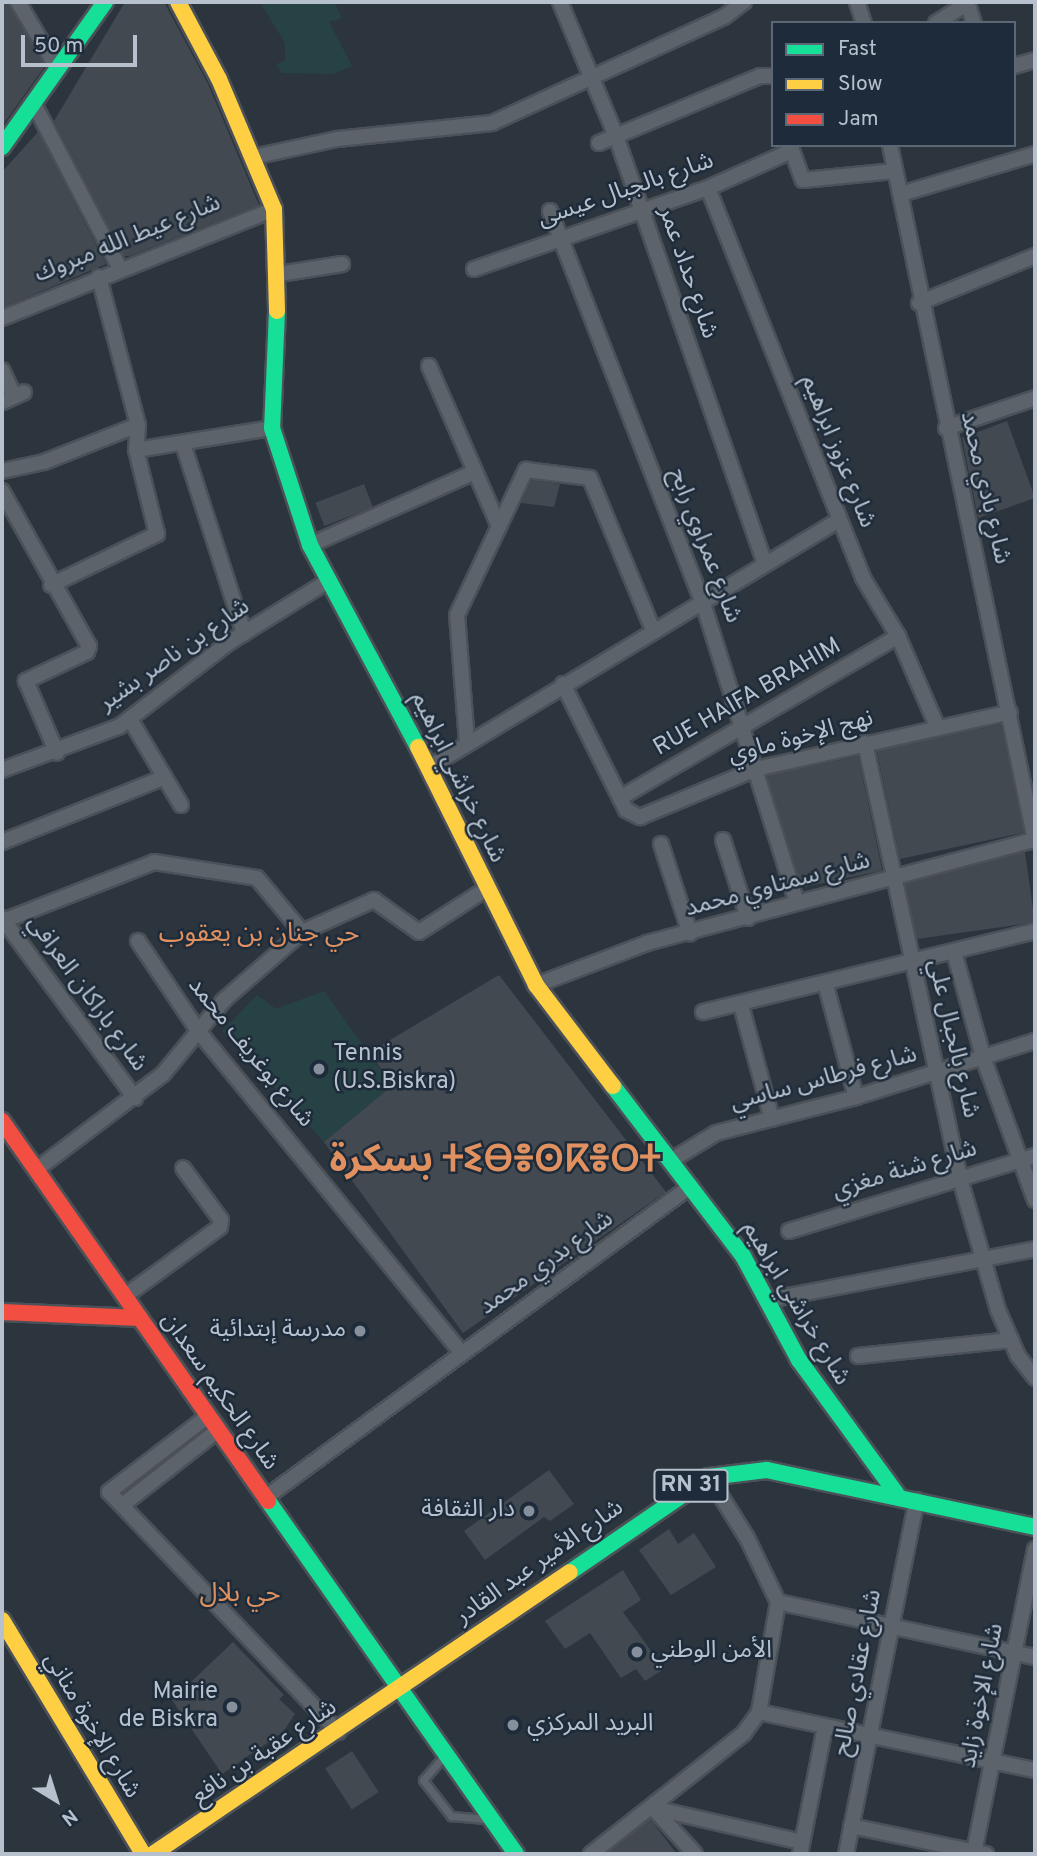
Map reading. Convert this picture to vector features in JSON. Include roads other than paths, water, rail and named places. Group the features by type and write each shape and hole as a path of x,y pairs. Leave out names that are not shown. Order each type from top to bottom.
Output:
{"street":[{"path":"18,2 57,68"},
{"path":"2,147 35,106 57,68 105,2"},
{"name":"شارع خراشي ابراهيم","path":"178,2 253,157 274,209 279,274 272,428 310,545 428,768 485,889 536,985 691,1186 768,1300 833,1412 896,1493"},
{"name":"شارع حداد عمر","path":"560,2 593,74 616,136 764,562"},
{"path":"253,157 349,138 492,123 593,74 724,17 744,2"},
{"path":"857,2 863,21"},
{"path":"939,21 967,3 973,21"},
{"path":"1016,65 1035,60"},
{"path":"599,143 760,76 771,76"},
{"path":"35,106 119,267"},
{"name":"شارع بادي محمد","path":"890,147 919,303 1010,712 1035,841"},
{"path":"791,148 803,180 895,171"},
{"name":"شارع بالجبال عيسى","path":"474,268 708,188 791,148"},
{"path":"901,194 1035,154"},
{"name":"شارع عزوز ابراهيم","path":"708,188 863,578 898,636 937,726"},
{"name":"شارع عيط الله مبروك","path":"2,318 119,267 274,209"},
{"name":"شارع عمراوي رابح","path":"550,211 703,603 797,903"},
{"path":"919,303 1035,256"},
{"path":"279,274 342,264"},
{"path":"51,585 157,534 136,450 138,425 99,277"},
{"path":"429,366 499,526"},
{"path":"2,370 13,397"},
{"path":"946,428 1035,398"},
{"path":"2,471 44,462 138,425"},
{"path":"136,450 272,428"},
{"path":"183,444 244,633"},
{"path":"467,742 457,615 526,470 590,478 653,630"},
{"path":"310,545 475,472"},
{"path":"2,491 51,585 89,646 87,652 26,681 57,752"},
{"path":"428,768 653,630 703,603 764,562 839,520"},
{"name":"شارع بن ناصر بشير","path":"2,770 57,752 130,719 156,695 244,633 328,581"},
{"name":"RUE HAIFA BRAHIM","path":"620,798 744,729 898,636"},
{"name":"نهج الإخوة ماوي","path":"563,684 620,798 630,814 640,817 756,769 937,726 1010,712"},
{"path":"130,719 181,805"},
{"name":"شارع بالجبال علي","path":"865,743 892,880 960,1179 1011,1340 1035,1378"},
{"path":"1021,775 1035,765"},
{"path":"2,842 165,777"},
{"path":"723,840 748,918"},
{"name":"شارع سمتاوي محمد","path":"536,985 647,943 1035,841"},
{"path":"661,844 690,933"},
{"path":"3,919 154,862 257,878 302,932"},
{"path":"36,1170 135,1098 199,1032 240,984 302,932 374,900 419,932 485,889"},
{"name":"شارع باراكان العرافي","path":"3,919 135,1098"},
{"path":"703,1012 826,986 1035,931"},
{"name":"شارع بوغريف محمد","path":"138,941 199,1032 462,1353"},
{"path":"954,952 984,1060 1028,1157 1035,1200"},
{"path":"826,986 856,1097"},
{"path":"741,1005 772,1119"},
{"name":"شارع فرطاس ساسي","path":"670,1161 716,1133 856,1097 984,1060 1035,1041"},
{"name":"شارع الحكيم سعدان","path":"2,1121 401,1688 444,1756 516,1854"},
{"name":"شارع شنة مغزي","path":"789,1231 1028,1157"},
{"path":"125,1296 220,1227 221,1220 183,1168"},
{"name":"شارع بدري محمد","path":"265,1498 691,1186"},
{"path":"768,1300 985,1262 1035,1249"},
{"path":"2,1312 140,1318"},
{"path":"858,1356 1011,1340"},
{"path":"213,1423 125,1503 338,1732"},
{"name":"شارع الأمير عبد القادر","path":"401,1688 709,1477 750,1467 896,1493 1035,1527"},
{"path":"591,1854 744,1734 759,1712 778,1602 747,1538 709,1477"},
{"name":"شارع عقادي صالح","path":"846,1854 918,1500"},
{"name":"شارع الإخوة زايد","path":"980,1853 994,1761 1035,1549"},
{"path":"778,1602 1035,1657"},
{"name":"شارع الإخوة مناني","path":"2,1620 143,1854"},
{"name":"شارع عقبة بن نافع","path":"159,1853 401,1688"},
{"path":"759,1712 1035,1770"},
{"path":"653,1808 801,1848 825,1726"},
{"path":"653,1808 695,1854"},
{"path":"851,1826 980,1853"}],"lane":[{"path":"444,1756 424,1780 451,1816 489,1819"}],"place":[{"name":"Tennis (U.S.Biskra)","path":"319,1069"},
{"name":"مدرسة إبتدائية","path":"360,1331"},
{"name":"دار الثقافة","path":"529,1511"},
{"name":"الأمن الوطني","path":"637,1652"},
{"name":"Mairie de Biskra","path":"232,1707"},
{"name":"البريد المركزي","path":"513,1725"}],"district":[{"name":"حي جنان بن يعقوب","path":"259,935"},
{"name":"بسكرة ⵜⵉⴱⴻⵙⴽⴻⵔⵜ","path":"495,1162"},
{"name":"حي بلال","path":"240,1595"}]}
